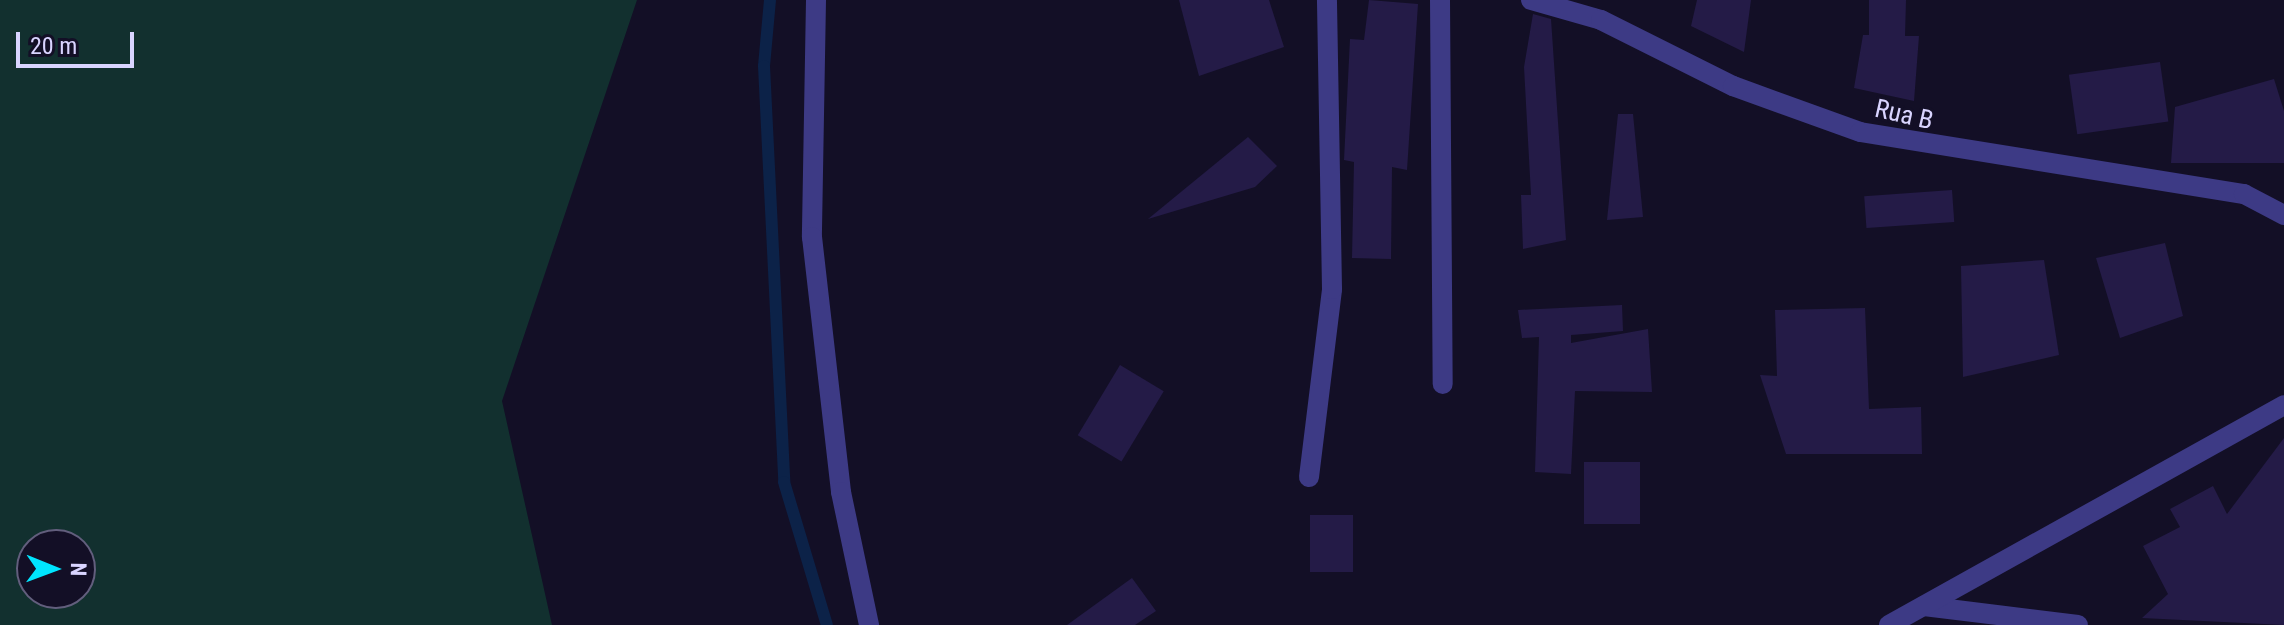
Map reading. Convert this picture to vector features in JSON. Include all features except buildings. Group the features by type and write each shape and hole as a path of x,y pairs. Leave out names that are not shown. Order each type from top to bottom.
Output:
{"street":[{"path":"816,0 812,237 841,492 869,625"},
{"path":"1309,477 1332,289 1327,0"},
{"path":"1440,0 1443,384"},
{"name":"Rua B","path":"1531,0 1601,20 1733,86 1860,132 2244,194 2284,215"},
{"path":"1889,625 2284,405"},
{"path":"1924,606 2078,625"}],"green space":[{"path":"0,0 637,0 502,401 552,625 0,625"}],"waterway":[{"path":"770,0 764,66 784,482 827,625"}]}
